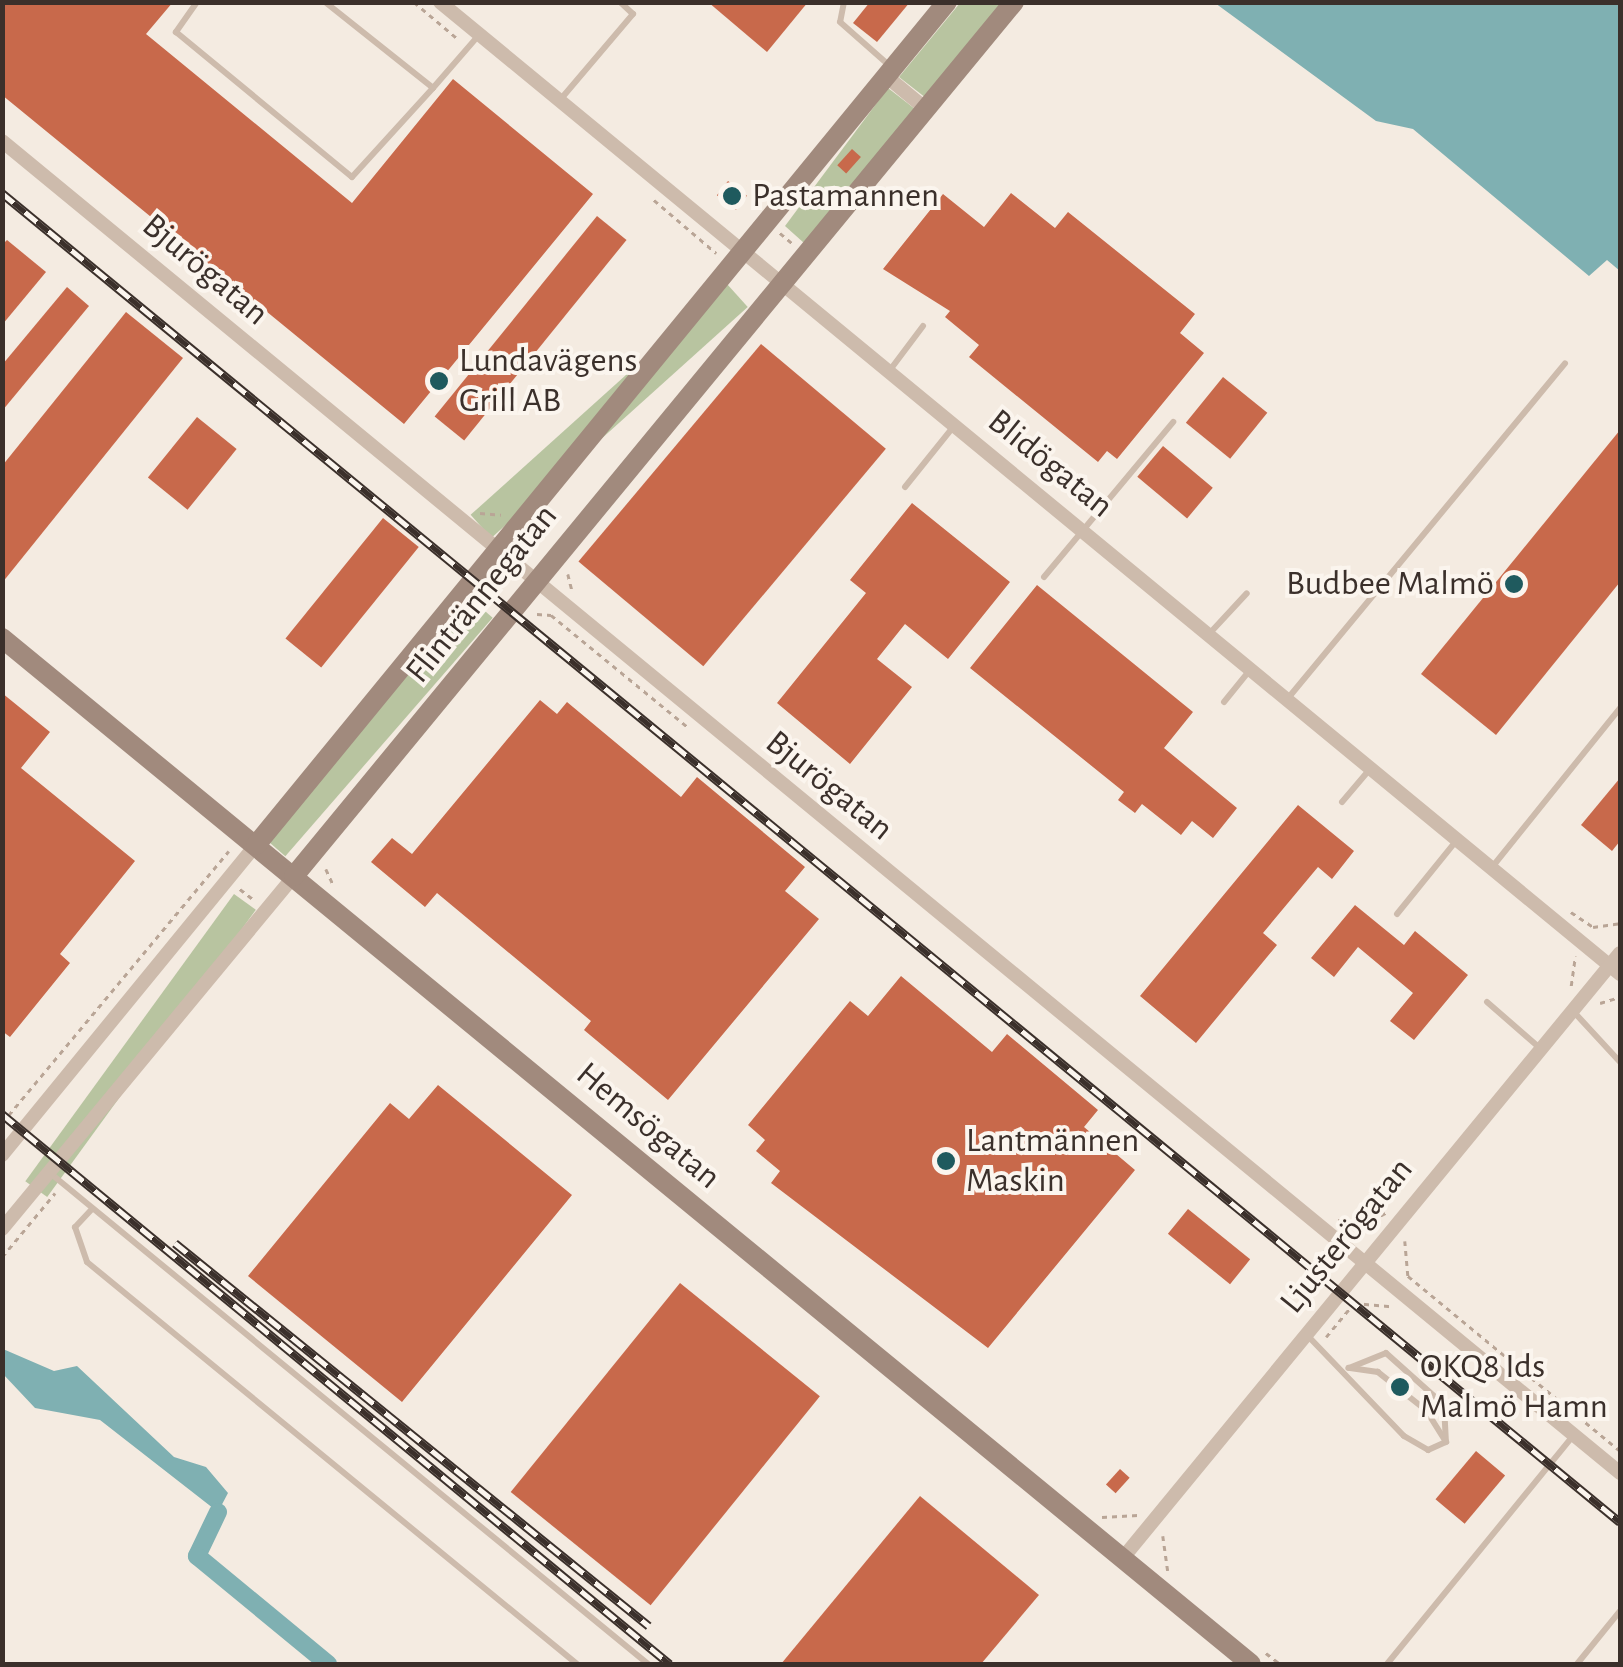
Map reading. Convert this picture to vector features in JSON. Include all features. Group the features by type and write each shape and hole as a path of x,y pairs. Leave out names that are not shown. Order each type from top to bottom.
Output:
{"street":[{"name":"Blidögatan","path":"440,2 1615,970"},
{"name":"Flintrännegatan","path":"2,1155 228,880 250,839 496,550 947,2"},
{"name":"Flintrännegatan","path":"2,1229 1014,2"},
{"path":"890,72 926,109"},
{"name":"Bjurögatan","path":"2,142 1620,1474"},
{"name":"Hemsögatan","path":"2,638 1122,1558 1258,1658"},
{"name":"Ljusterögatan","path":"1122,1558 1540,1049 1615,970 1620,952"}],"lane":[{"path":"197,2 176,32 352,177 479,34"},
{"path":"325,2 433,88"},
{"path":"560,101 634,14 620,2"},
{"path":"844,2 840,22 890,72"},
{"path":"890,372 923,326"},
{"path":"1288,698 1564,364"},
{"path":"1044,577 1173,422"},
{"path":"905,487 954,425"},
{"path":"1209,634 1247,593"},
{"path":"1224,702 1251,669"},
{"path":"1492,867 1620,708"},
{"path":"1342,802 1371,768"},
{"path":"1397,914 1457,839"},
{"path":"1486,1002 1540,1049"},
{"path":"1573,1010 1620,1062"},
{"path":"49,1173 648,1664"},
{"path":"92,1208 75,1227 88,1262 577,1664"},
{"path":"1306,1334 1348,1368 1404,1436 1428,1450 1446,1442"},
{"path":"1348,1368 1386,1353 1444,1405 1446,1442"},
{"path":"1348,1368 1378,1372 1427,1411 1446,1442"},
{"path":"1387,1664 1574,1434"},
{"path":"1577,1664 1620,1610"}],"path":[{"path":"414,2 469,47"},
{"path":"650,197 717,254"},
{"path":"767,222 806,254"},
{"path":"2,1123 214,868 250,839"},
{"path":"325,862 337,889"},
{"path":"214,868 266,910"},
{"path":"1568,910 1593,926 1620,922"},
{"path":"1569,943 1576,977 1573,1010 1620,997"},
{"path":"1329,1282 1330,1260 1316,1242 1334,1217 1376,1221 1398,1198"},
{"path":"1411,1232 1400,1254 1408,1276 1620,1452"},
{"path":"1319,1345 1354,1303 1378,1300 1407,1318"},
{"path":"1095,1510 1113,1520 1141,1513"},
{"path":"1164,1532 1160,1550 1172,1576"},
{"path":"1258,1658 1280,1664"}],"green space":[{"path":"960,3 1003,3 926,98 899,77"},
{"path":"888,88 915,109 804,243 785,226"},
{"path":"727,284 748,307 491,538 471,515"},
{"path":"470,598 493,618 285,856 263,836"},
{"path":"234,894 256,910 47,1197 25,1181"}],"water":[{"path":"1215,3 1620,3 1620,271 1607,260 1589,276 1413,129 1376,121"},
{"path":"3,1349 54,1371 77,1366 174,1457 206,1467 228,1493 218,1512 100,1420 35,1408 3,1374"}],"building":[{"path":"2,2 173,2 146,34 352,203 453,79 593,194 404,424 2,95"},
{"path":"708,2 808,2 767,52"},
{"path":"870,2 910,2 877,42 853,23"},
{"path":"852,149 861,157 846,173 837,165"},
{"name":"Pastamannen","path":"728,181 747,196 736,210 717,195"},
{"path":"1011,193 1055,228 1068,212 1195,314 1180,333 1204,353 1117,459 1107,451 1098,462 969,357 979,345 945,317 950,311 883,269 943,194 984,227"},
{"path":"597,216 627,240 464,440 435,417"},
{"path":"7,240 46,272 2,325 2,245"},
{"path":"67,287 89,306 2,411 2,365"},
{"path":"126,312 183,358 2,583 2,466"},
{"path":"761,344 886,449 703,666 578,562"},
{"path":"1223,377 1267,413 1230,459 1186,423"},
{"path":"197,417 237,449 188,510 148,478"},
{"path":"1620,430 1620,582 1496,735 1421,674"},
{"path":"1163,446 1213,488 1187,518 1137,477"},
{"path":"912,503 1010,582 948,659 905,624 877,659 912,687 850,764 777,703 866,593 850,580"},
{"path":"383,518 419,547 321,667 285,638"},
{"path":"1037,585 1193,712 1164,748 1237,808 1213,838 1192,821 1181,835 1142,804 1135,813 1118,800 1124,792 970,668"},
{"path":"2,693 50,732 21,768 135,861 60,954 70,963 10,1037 2,1031"},
{"path":"540,700 557,714 567,702 681,797 697,777 805,867 785,891 819,919 668,1100 584,1030 591,1021 437,893 425,907 371,862 392,838 412,854"},
{"path":"1620,778 1620,841 1612,851 1581,825"},
{"path":"1298,805 1354,851 1332,879 1318,867 1263,933 1277,945 1196,1043 1140,996"},
{"path":"1355,905 1404,945 1415,931 1468,975 1414,1040 1390,1021 1413,993 1358,947 1334,977 1311,958"},
{"name":"Lantmännen Maskin","path":"901,976 992,1052 1007,1034 1098,1110 1084,1127 1135,1170 988,1348 771,1183 780,1171 756,1151 765,1140 748,1125 850,1001 868,1016"},
{"path":"438,1085 572,1195 402,1402 248,1276 390,1103 409,1119"},
{"path":"1188,1209 1250,1259 1230,1284 1168,1234"},
{"path":"680,1283 820,1396 651,1605 511,1492"},
{"path":"1476,1451 1505,1475 1465,1524 1436,1499"},
{"path":"1120,1469 1130,1478 1116,1493 1106,1485"},
{"path":"920,1496 1039,1595 981,1664 781,1664"}],"waterway":[{"path":"218,1512 197,1556 328,1664"}],"railway":[{"path":"2,193 1620,1522"},
{"path":"2,1114 670,1664"},
{"path":"175,1243 649,1626"}],"place":[{"name":"Pastamannen","path":"732,196"},
{"name":"Lundavägens Grill AB","path":"439,381"},
{"name":"Budbee Malmö","path":"1514,584"},
{"name":"Lantmännen Maskin","path":"946,1161"},
{"name":"OKQ8 Ids Malmö Hamn","path":"1400,1387"}]}
